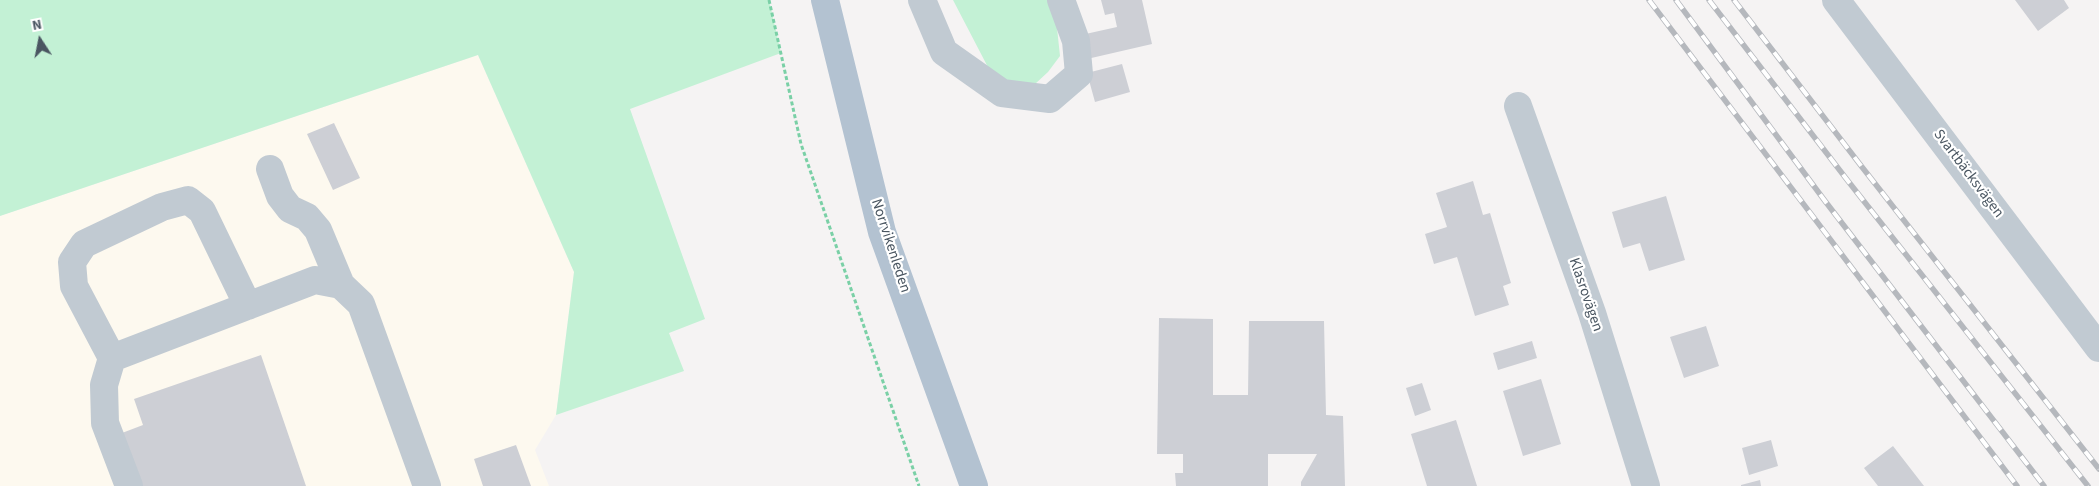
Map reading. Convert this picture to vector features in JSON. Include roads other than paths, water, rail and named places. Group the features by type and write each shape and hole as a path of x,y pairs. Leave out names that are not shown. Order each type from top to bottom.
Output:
{"main road":[{"name":"Norrvikenleden","path":"825,0 882,232 974,486"}],"street":[{"path":"922,0 944,52 1002,93 1050,99 1079,74 1076,41 1062,0"},
{"name":"Svartbäcksvägen","path":"1836,0 2099,348"},
{"name":"Klasrovägen","path":"1518,106 1592,312 1646,486"},
{"path":"270,169 280,196 290,209 307,217 318,230 341,285 361,304 427,486"},
{"path":"129,486 105,423 104,385 112,358 74,286 72,262 84,244 162,207 188,200 202,211 248,306"},
{"path":"112,358 315,280 341,285"}],"railway":[{"path":"1649,0 2017,486"},
{"path":"1676,0 1825,201 2044,486"},
{"path":"1709,0 1848,181 2088,486"},
{"path":"1734,0 1862,167 2099,469"}]}
